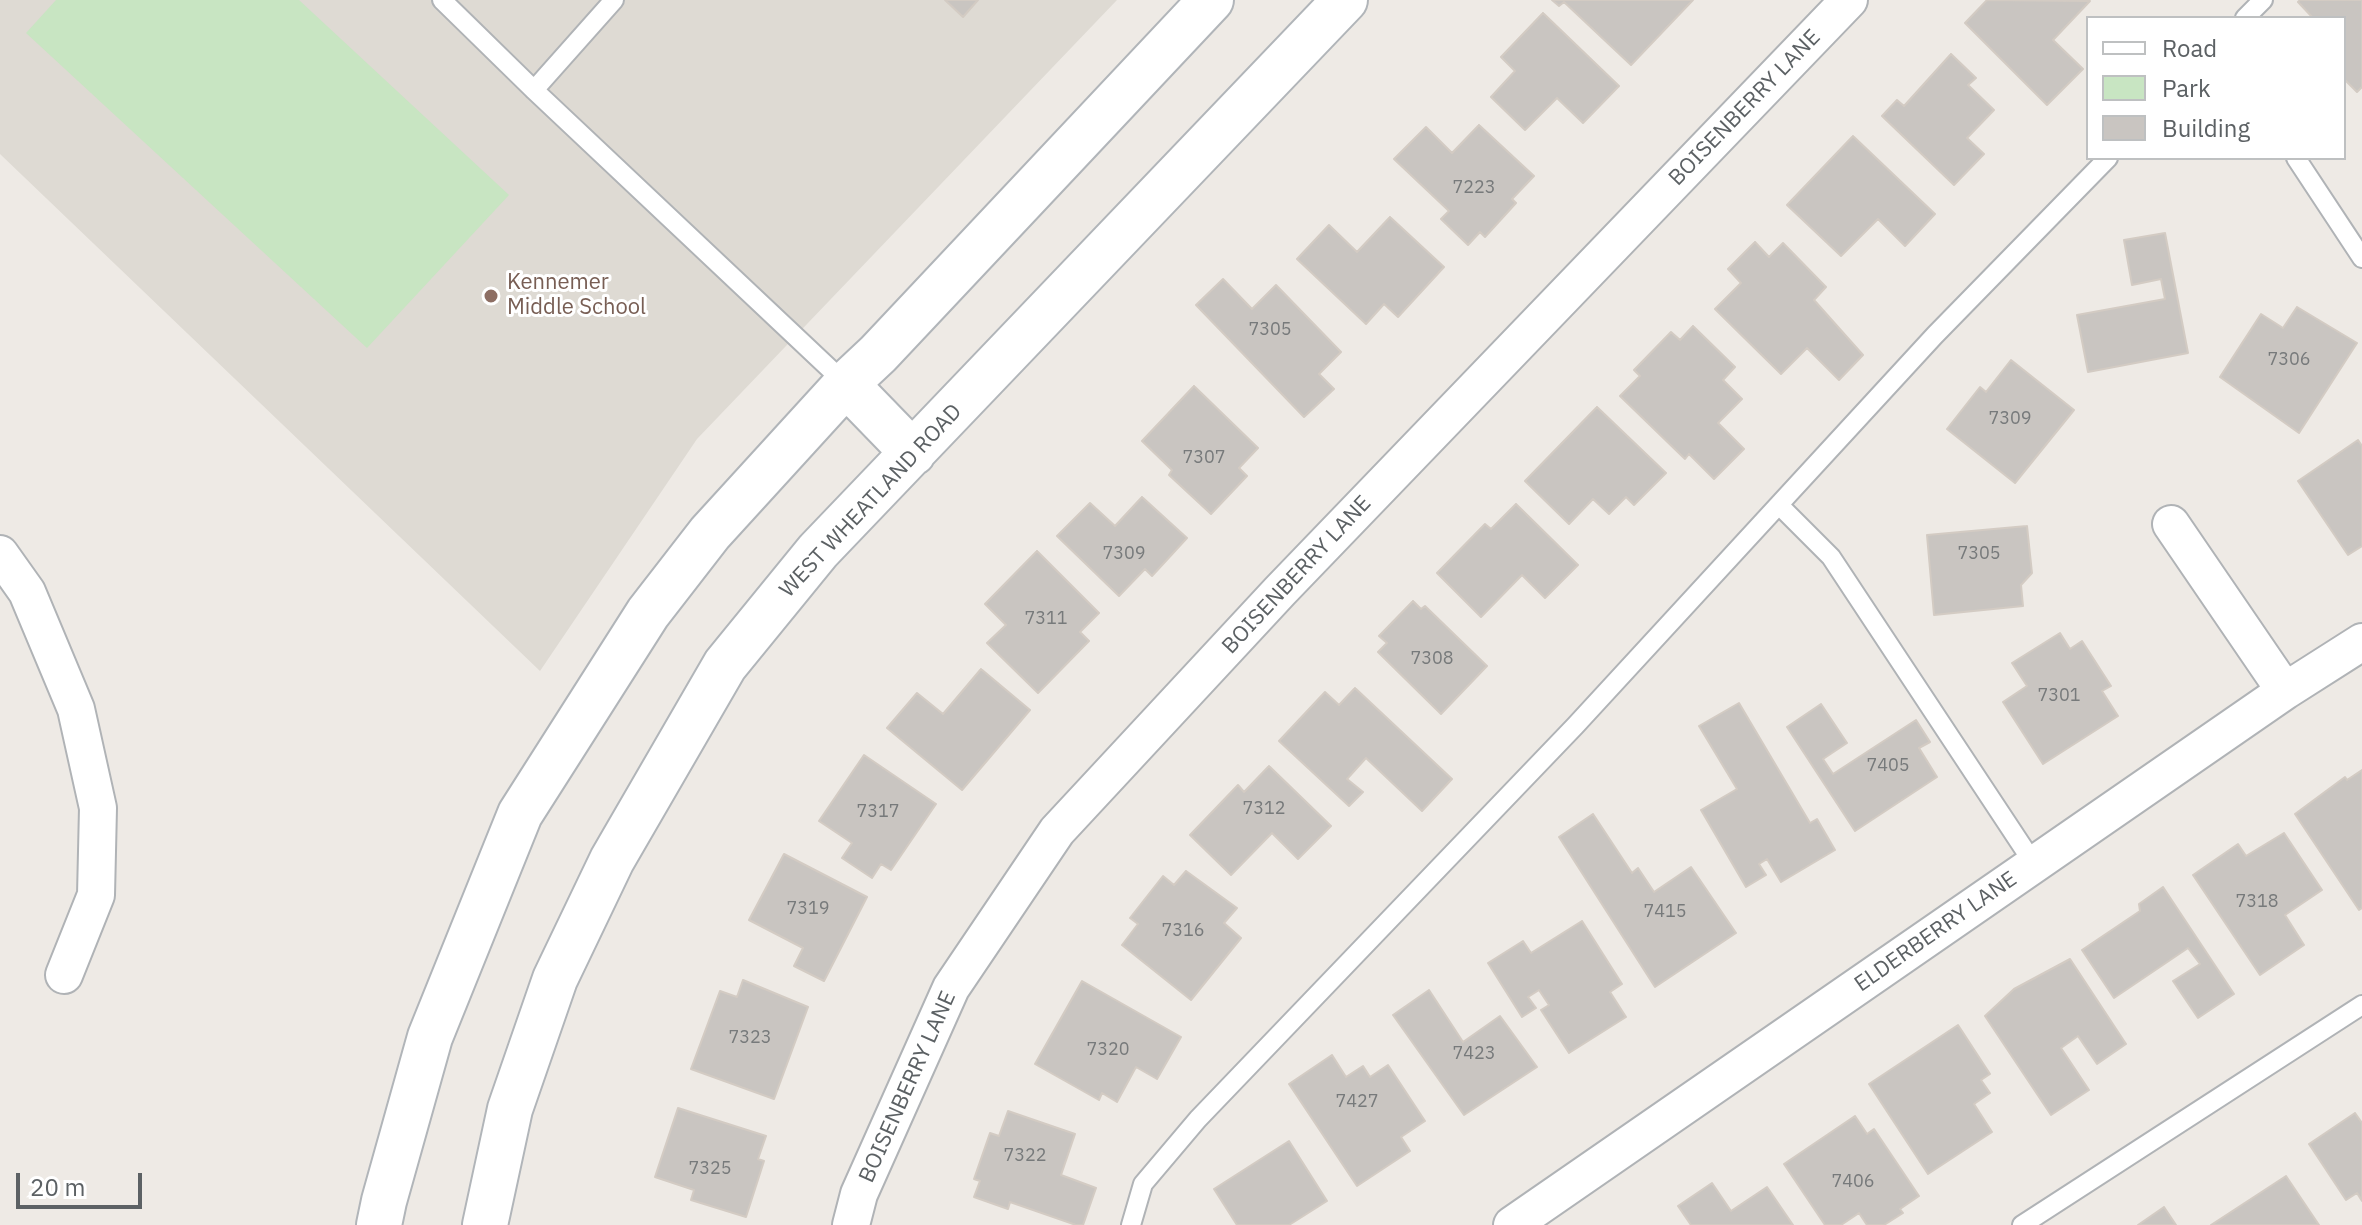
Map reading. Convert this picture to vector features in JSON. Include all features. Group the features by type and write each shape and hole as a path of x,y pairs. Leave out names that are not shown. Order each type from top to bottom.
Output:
{"main road":[{"path":"379,1225 430,1037 520,814 648,613 710,533 846,384 878,354 1211,0"},
{"name":"WEST WHEATLAND ROAD","path":"485,1225 515,1095 555,979 612,860 725,665 818,551 1345,0"},
{"path":"846,384 913,453"}],"street":[{"name":"BOISENBERRY LANE","path":"851,1225 859,1194 951,988 1057,831 1280,591 1849,0"},
{"path":"2171,524 2285,691"},
{"path":"0,554 27,592 76,709 98,808 96,895 64,975"},
{"name":"ELDERBERRY LANE","path":"1512,1225 2285,691 2362,642"}],"lane":[{"path":"442,0 846,384"},
{"path":"534,90 614,0"},
{"path":"2247,16 2263,0"},
{"path":"1131,1225 1143,1184 1198,1119 1575,726 1935,335 2106,160"},
{"path":"2297,160 2362,258"},
{"path":"1779,505 1831,557 2034,864"},
{"path":"2022,1225 2362,1005"}],"shaded area":[{"name":"Kennemer Middle School","path":"0,0 1117,0 697,439 540,671 0,154"}],"green space":[{"path":"56,0 299,0 509,195 367,348 26,33"}],"building":[{"path":"945,0 978,0 963,17"},
{"path":"1552,0 1693,0 1631,65 1564,2 1559,6"},
{"path":"1987,0 2090,1 2053,40 2083,69 2047,105 1965,23"},
{"path":"2362,0 2362,87 2357,92 2346,81 2346,16 2311,16 2298,2"},
{"path":"1543,13 1619,86 1583,123 1557,98 1525,130 1491,97 1515,71 1501,57"},
{"path":"1951,54 1976,78 1968,85 1994,110 1967,138 1984,154 1954,185 1882,116 1897,100 1904,106"},
{"path":"1479,125 1534,176 1512,199 1516,203 1485,237 1480,232 1468,245 1441,219 1449,211 1394,159 1426,127 1452,153"},
{"path":"1853,136 1935,214 1905,246 1878,219 1841,256 1787,205"},
{"path":"1390,217 1444,267 1398,317 1384,304 1366,324 1297,259 1329,225 1357,252"},
{"path":"2165,233 2188,353 2088,372 2077,315 2165,299 2161,279 2132,285 2124,240"},
{"path":"1755,242 1769,257 1783,243 1826,287 1814,300 1863,355 1839,380 1807,348 1781,374 1715,309 1741,283 1728,269"},
{"path":"1223,279 1252,309 1276,285 1341,352 1319,374 1334,389 1304,417 1196,305"},
{"path":"2297,307 2357,343 2299,433 2220,377 2261,314 2283,328"},
{"path":"1693,326 1735,367 1723,380 1742,399 1718,423 1744,449 1714,479 1689,454 1685,459 1620,396 1640,376 1634,370 1671,332 1680,340"},
{"path":"2011,360 2074,410 2015,483 1947,429 1980,387 1986,392"},
{"path":"1194,386 1258,448 1239,468 1247,476 1211,514 1169,475 1172,470 1142,441"},
{"path":"1597,407 1666,473 1634,505 1626,497 1609,514 1593,499 1569,524 1525,481"},
{"path":"2358,440 2362,446 2362,546 2348,555 2298,481"},
{"path":"1142,497 1187,538 1152,576 1145,569 1119,596 1057,536 1090,503 1115,526"},
{"path":"1516,504 1578,565 1545,598 1522,575 1481,617 1437,573 1485,524 1491,529"},
{"path":"2027,526 2032,573 2021,585 2023,606 1934,615 1927,535"},
{"path":"1037,551 1099,613 1080,632 1089,641 1038,693 987,643 1006,625 985,604"},
{"path":"1413,601 1421,609 1425,606 1487,666 1441,714 1378,652 1387,643 1379,636"},
{"path":"2060,633 2070,649 2082,641 2111,686 2102,691 2118,716 2043,764 2003,702 2027,686 2012,663"},
{"path":"981,669 1030,710 962,790 887,728 917,693 943,714"},
{"path":"1355,688 1452,779 1422,811 1366,758 1347,779 1363,792 1349,806 1279,741 1325,692 1339,705"},
{"path":"1739,703 1810,823 1817,819 1835,850 1781,882 1767,859 1759,864 1766,875 1746,887 1701,810 1737,789 1699,726"},
{"path":"1821,704 1847,743 1823,759 1833,774 1916,720 1930,742 1919,748 1937,777 1855,831 1787,727"},
{"path":"864,755 936,804 891,870 881,864 872,878 842,858 852,843 819,821"},
{"path":"1269,766 1331,826 1298,859 1272,833 1231,875 1190,835 1238,785 1244,792"},
{"path":"2362,770 2362,908 2359,910 2295,814 2345,777 2347,780"},
{"path":"1593,814 1632,873 1638,868 1654,892 1691,867 1736,933 1655,987 1559,837"},
{"path":"2284,833 2322,890 2285,915 2304,945 2260,975 2193,875 2238,844 2246,856"},
{"path":"784,854 867,897 824,981 794,966 803,948 749,920"},
{"path":"1186,871 1237,908 1224,923 1241,938 1191,1000 1122,945 1138,924 1130,918 1163,876 1174,885"},
{"path":"2163,887 2234,994 2198,1018 2173,981 2200,964 2188,948 2114,998 2082,950 2140,911 2139,904"},
{"path":"1582,921 1622,984 1610,992 1626,1017 1569,1053 1541,1010 1549,1005 1539,990 1528,997 1536,1008 1522,1017 1488,963 1523,941 1531,953"},
{"path":"2070,959 2126,1044 2097,1064 2078,1036 2061,1048 2089,1090 2051,1115 1985,1016 2014,989"},
{"path":"743,980 808,1007 774,1099 691,1069 720,991 737,997"},
{"path":"1082,981 1181,1037 1157,1079 1136,1067 1117,1102 1102,1093 1099,1100 1035,1064"},
{"path":"1429,990 1463,1042 1500,1016 1537,1067 1464,1115 1393,1015"},
{"path":"1958,1025 1990,1074 1981,1080 1990,1093 1974,1104 1992,1132 1928,1174 1869,1084"},
{"path":"1332,1055 1346,1077 1363,1066 1370,1077 1388,1065 1425,1121 1401,1137 1410,1151 1357,1186 1289,1084"},
{"path":"678,1108 766,1136 758,1159 764,1161 746,1217 691,1200 694,1190 655,1177"},
{"path":"1008,1111 1075,1134 1061,1175 1096,1188 1083,1225 1010,1202 1008,1209 974,1197 980,1181 974,1179 990,1133 999,1136"},
{"path":"2355,1113 2362,1123 2362,1201 2357,1193 2346,1200 2309,1144"},
{"path":"1855,1116 1867,1134 1874,1129 1919,1196 1900,1209 1903,1213 1884,1225 1867,1225 1859,1213 1841,1225 1825,1225 1784,1164"},
{"path":"1289,1141 1327,1201 1289,1225 1237,1225 1214,1189"},
{"path":"2286,1176 2319,1225 2211,1225"},
{"path":"1712,1183 1731,1211 1767,1187 1793,1225 1691,1225 1678,1206"},
{"path":"2164,1207 2176,1225 2138,1225"}],"place":[{"name":"Kennemer Middle School","path":"491,296"}]}
